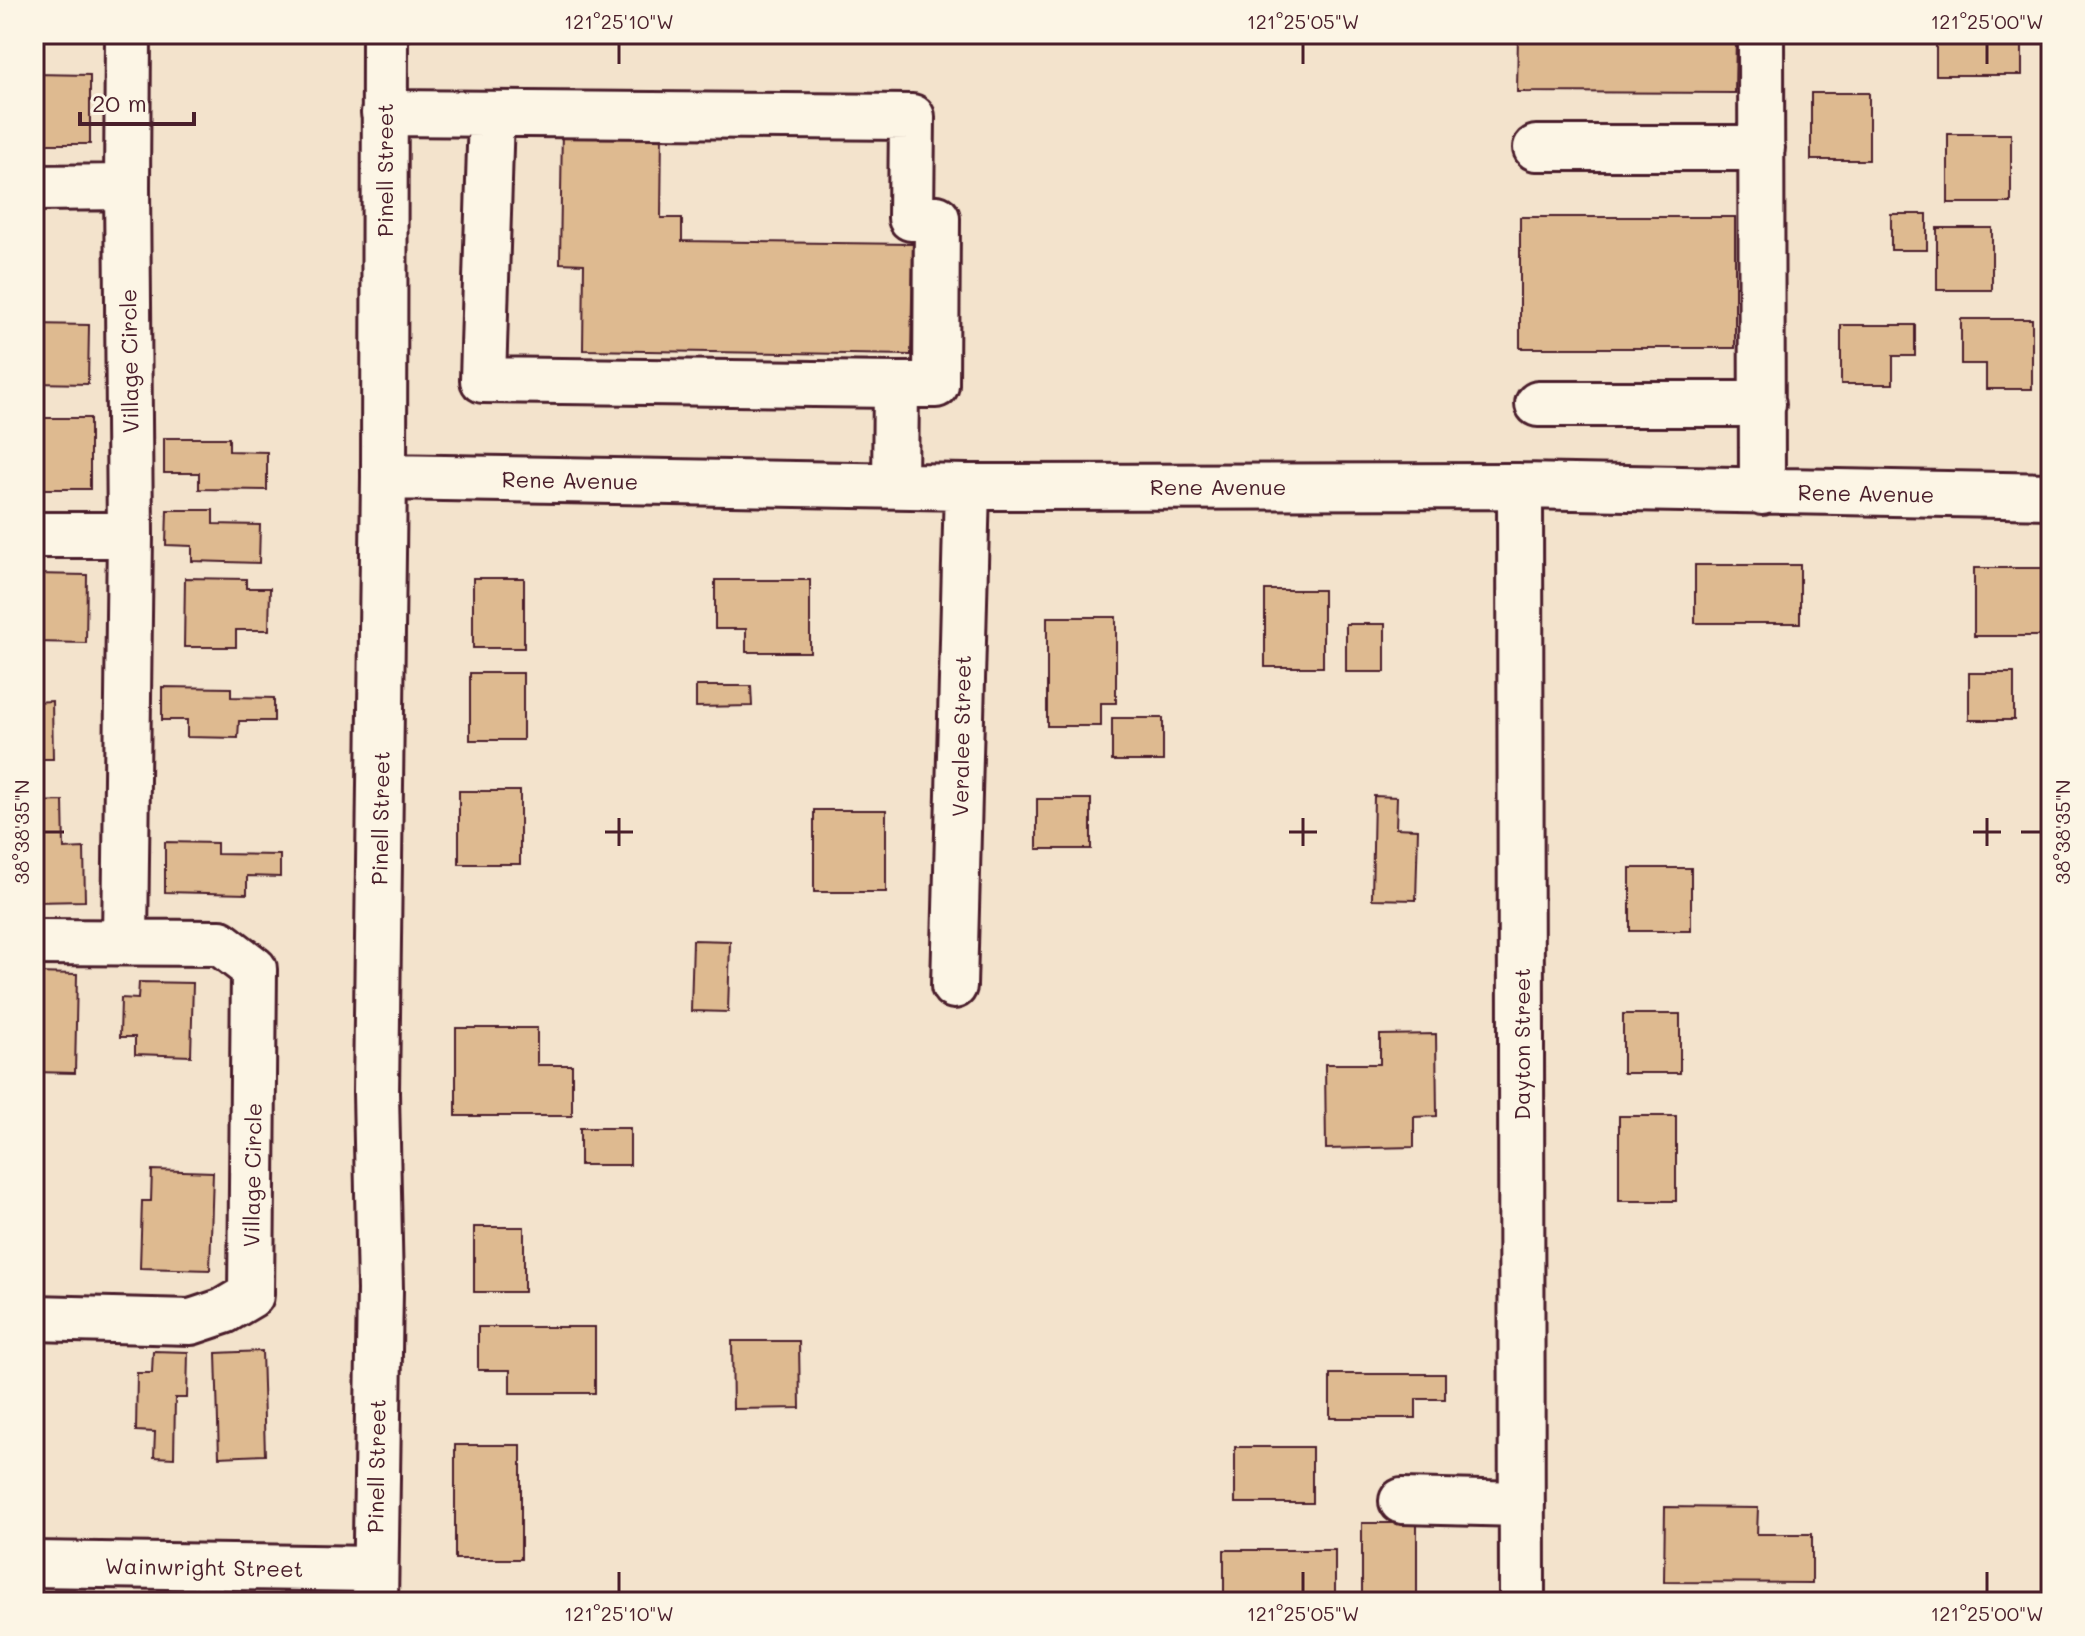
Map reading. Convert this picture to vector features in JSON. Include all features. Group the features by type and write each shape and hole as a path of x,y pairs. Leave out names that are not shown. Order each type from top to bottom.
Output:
{"street":[{"name":"Village Circle","path":"125,941 130,535 128,34"},
{"name":"Pinell Street","path":"375,1586 380,1290 376,1093 384,477 385,34"},
{"path":"1761,34 1762,492"},
{"path":"384,113 912,117 911,218 937,218 936,385 483,380 491,114"},
{"path":"1536,148 1762,148"},
{"path":"34,188 127,187"},
{"path":"895,485 896,385"},
{"path":"1538,404 1763,404"},
{"name":"Rene Avenue","path":"384,477 967,487 1520,486 2051,496"},
{"name":"Dayton Street","path":"1520,486 1522,1602"},
{"name":"Veralee Street","path":"954,986 967,487"},
{"path":"34,535 130,535"},
{"name":"Village Circle","path":"34,942 220,943 254,969 251,1295 224,1311 191,1322 34,1318"},
{"path":"1402,1501 1522,1504"},
{"name":"Wainwright Street","path":"34,1564 375,1586"}],"building":[{"path":"1518,34 1736,34 1735,93 1517,92"},
{"path":"1936,34 2022,34 2022,75 1936,75"},
{"path":"34,74 90,75 90,144 34,144"},
{"path":"1811,93 1869,93 1869,160 1811,160"},
{"path":"562,127 662,129 661,218 682,218 682,241 913,244 911,355 583,350 584,264 560,263"},
{"path":"1948,134 2011,134 2011,203 1948,203"},
{"path":"1891,214 1927,214 1927,250 1891,250"},
{"path":"1520,217 1735,217 1735,348 1520,348"},
{"path":"1937,228 1992,228 1992,290 1937,290"},
{"path":"1961,319 2032,319 2032,389 1986,389 1986,364 1961,364"},
{"path":"34,324 89,325 88,384 34,383"},
{"path":"1841,325 1915,325 1915,356 1893,356 1893,384 1841,384"},
{"path":"37,418 90,418 90,489 34,489"},
{"path":"164,438 229,438 229,451 267,452 267,490 199,489 199,473 164,473"},
{"path":"167,510 213,510 213,524 260,525 259,563 192,561 192,546 166,545"},
{"path":"1695,565 1800,565 1800,623 1695,623"},
{"path":"1974,568 2044,568 2044,636 1974,636"},
{"path":"34,574 87,575 86,643 34,642"},
{"path":"185,578 246,579 246,588 270,588 269,630 236,630 236,647 184,647"},
{"path":"473,578 524,578 524,648 473,648"},
{"path":"715,580 810,580 810,652 746,652 746,629 715,629"},
{"path":"1265,590 1323,590 1323,667 1265,667"},
{"path":"1047,617 1116,617 1116,703 1101,703 1101,726 1047,726"},
{"path":"1346,624 1385,624 1385,672 1346,672"},
{"path":"470,673 523,673 523,740 470,740"},
{"path":"1969,673 2014,673 2014,720 1969,720"},
{"path":"696,686 751,686 752,706 696,707"},
{"path":"162,687 231,688 231,697 274,698 274,721 239,721 238,738 187,737 187,720 162,720"},
{"path":"52,701 53,759 34,759 34,702"},
{"path":"1112,718 1163,718 1163,761 1112,761"},
{"path":"459,791 520,791 520,864 459,864"},
{"path":"1374,796 1397,797 1396,828 1418,829 1416,900 1372,899"},
{"path":"1037,799 1091,799 1091,849 1037,849"},
{"path":"63,801 64,849 84,848 85,901 34,902 34,802"},
{"path":"814,810 886,810 886,892 814,892"},
{"path":"165,842 217,843 217,854 280,855 280,877 247,876 247,894 165,892"},
{"path":"1630,868 1691,868 1691,931 1630,931"},
{"path":"693,940 730,941 728,1012 691,1011"},
{"path":"34,973 77,974 75,1073 34,1072"},
{"path":"139,982 193,983 191,1056 135,1054 135,1037 120,1037 121,998 138,999"},
{"path":"1623,1014 1680,1014 1680,1073 1623,1073"},
{"path":"456,1028 537,1028 537,1065 572,1065 572,1116 456,1116"},
{"path":"1436,1034 1437,1116 1414,1117 1414,1147 1326,1149 1325,1064 1380,1064 1380,1035"},
{"path":"1619,1116 1676,1116 1676,1201 1619,1201"},
{"path":"580,1128 630,1128 630,1165 580,1165"},
{"path":"152,1170 213,1172 210,1270 140,1268 142,1201 151,1201"},
{"path":"474,1227 524,1227 524,1292 474,1292"},
{"path":"478,1327 595,1327 595,1393 510,1393 510,1370 478,1370"},
{"path":"732,1341 799,1341 800,1408 733,1409"},
{"path":"153,1351 188,1352 187,1398 175,1398 174,1458 154,1457 155,1432 136,1431 137,1373 152,1373"},
{"path":"262,1351 265,1455 219,1457 216,1353"},
{"path":"1330,1374 1445,1374 1445,1399 1416,1399 1416,1418 1330,1418"},
{"path":"455,1445 521,1445 521,1559 455,1559"},
{"path":"1235,1447 1312,1447 1312,1503 1235,1503"},
{"path":"1665,1507 1758,1508 1757,1534 1812,1534 1812,1583 1664,1582"},
{"path":"1362,1523 1417,1523 1417,1598 1362,1598"},
{"path":"1224,1550 1335,1550 1335,1602 1224,1602"}]}
